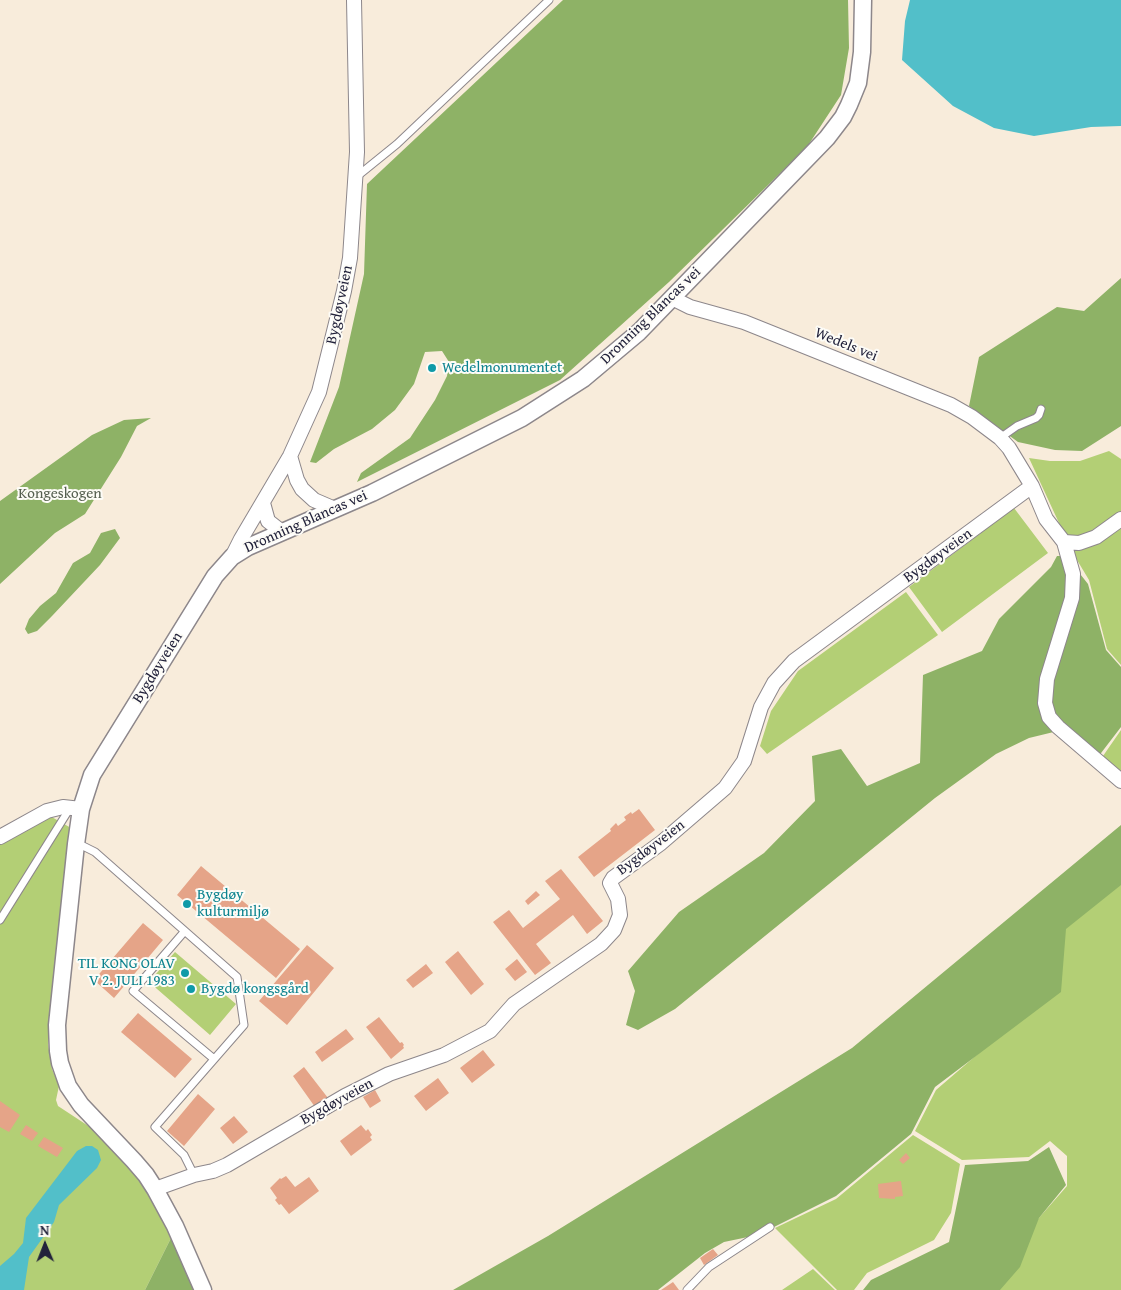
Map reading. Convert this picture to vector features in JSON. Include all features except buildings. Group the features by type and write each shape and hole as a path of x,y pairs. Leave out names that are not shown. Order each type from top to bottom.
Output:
{"street":[{"name":"Bygdøyveien","path":"203,1290 155,1189 134,1160 81,1105 68,1086 60,1063 57,1018 76,844 75,808 104,754 215,576 232,557 240,539 290,456 319,392 344,291 350,258 356,152 354,0"},
{"name":"Dronning Blancas vei","path":"232,557 248,547 336,509 501,429 556,398 621,349 827,138 843,117 858,83 862,52 863,0"},
{"name":"Wedels vei","path":"672,298 690,307 744,322 951,404 972,416 1000,438 1017,459 1032,486 1046,519 1064,542 1073,574 1072,598 1047,679 1045,703 1049,718 1121,781"},
{"path":"290,456 297,480 307,495 336,509"},
{"name":"Bygdøyveien","path":"155,1189 194,1175 213,1171 242,1157 346,1096 389,1074 444,1055 490,1031 514,1004 601,944 614,930 620,915 618,899 610,883 612,878 662,843 725,788 744,762 761,707 774,683 794,661 1032,486"},
{"path":"263,503 268,521 282,532"},
{"path":"1064,542 1079,543 1096,537 1121,519"},
{"path":"0,837 47,811 75,808"}],"lane":[{"path":"355,178 397,144 549,0"},
{"path":"1000,438 1017,426 1036,418 1040,415 1041,409"},
{"path":"0,920 75,808"},
{"path":"76,844 95,852 237,977 244,1025 155,1127 184,1156 194,1175"},
{"path":"184,932 134,991 214,1059"},
{"path":"688,1290 709,1267 770,1227"}],"green space":[{"path":"563,0 848,0 849,48 841,95 807,147 669,282 560,380 357,482 361,473 410,438 435,400 447,376 449,362 442,351 425,352 414,384 395,410 372,429 334,449 316,463 310,462 339,387 364,274 367,184"},
{"path":"1121,278 1121,426 1082,451 1055,450 1018,442 969,406 979,357 1057,307 1084,311"},
{"name":"Kongeskogen","path":"151,418 137,426 121,457 85,514 55,533 0,584 0,501 92,435 124,420"},
{"path":"1109,451 1121,459 1121,511 1088,533 1074,538 1065,536 1029,458 1050,461 1080,461"},
{"path":"1014,508 1048,553 942,632 909,587"},
{"path":"1121,525 1121,665 1107,649 1089,580 1071,550"},
{"path":"115,529 120,538 100,565 37,631 28,634 25,629 29,619 40,606 56,593 73,563 90,553 101,533"},
{"path":"1057,556 1066,556 1088,584 1106,650 1121,667 1121,727 1098,757 1066,729 1029,738 996,754 935,798 675,1009 638,1030 626,1025 635,991 628,971 679,912 764,853 815,801 812,756 841,749 867,786 920,763 923,675 982,651 999,619 1051,567"},
{"path":"906,592 938,635 767,754 760,746 771,711 798,671"},
{"path":"1121,730 1121,772 1103,756"},
{"path":"50,816 71,828 49,1019 48,1044 52,1069 59,1086 56,1100 58,1106 93,1129 124,1158 149,1190 171,1238 145,1290 0,1290 0,845"},
{"path":"1121,825 1121,885 1066,929 1061,992 935,1087 911,1134 836,1196 774,1227 748,1237 724,1242 705,1253 658,1290 453,1290 548,1236 852,1048"},
{"path":"1121,879 1121,1290 998,1290 1038,1219 1067,1186 1067,1156 1050,1141 1029,1157 962,1160 915,1131 936,1090 1051,991 1064,927"},
{"path":"175,952 236,1004 210,1035 149,982"},
{"path":"913,1135 960,1164 951,1213 934,1240 867,1273 854,1290 837,1290 775,1228 836,1199"},
{"path":"1049,1147 1066,1185 1039,1218 1020,1267 1000,1290 863,1290 871,1280 949,1242 965,1165 1028,1161"},
{"path":"171,1238 194,1290 145,1290"},
{"path":"813,1269 835,1290 782,1290"}],"water":[{"path":"910,0 1121,0 1121,126 1091,127 1034,136 994,128 953,106 902,60 905,21"},
{"path":"86,1146 92,1146 98,1150 101,1160 97,1168 59,1205 54,1222 29,1257 24,1290 0,1290 0,1266 23,1243 26,1218 77,1151"}],"place":[{"name":"Wedelmonumentet","path":"432,368"},
{"name":"Bygdøy kulturmiljø","path":"187,904"},
{"name":"TIL KONG OLAV V 2. JULI 1983","path":"185,973"},
{"name":"Bygdø kongsgård","path":"191,989"}]}
